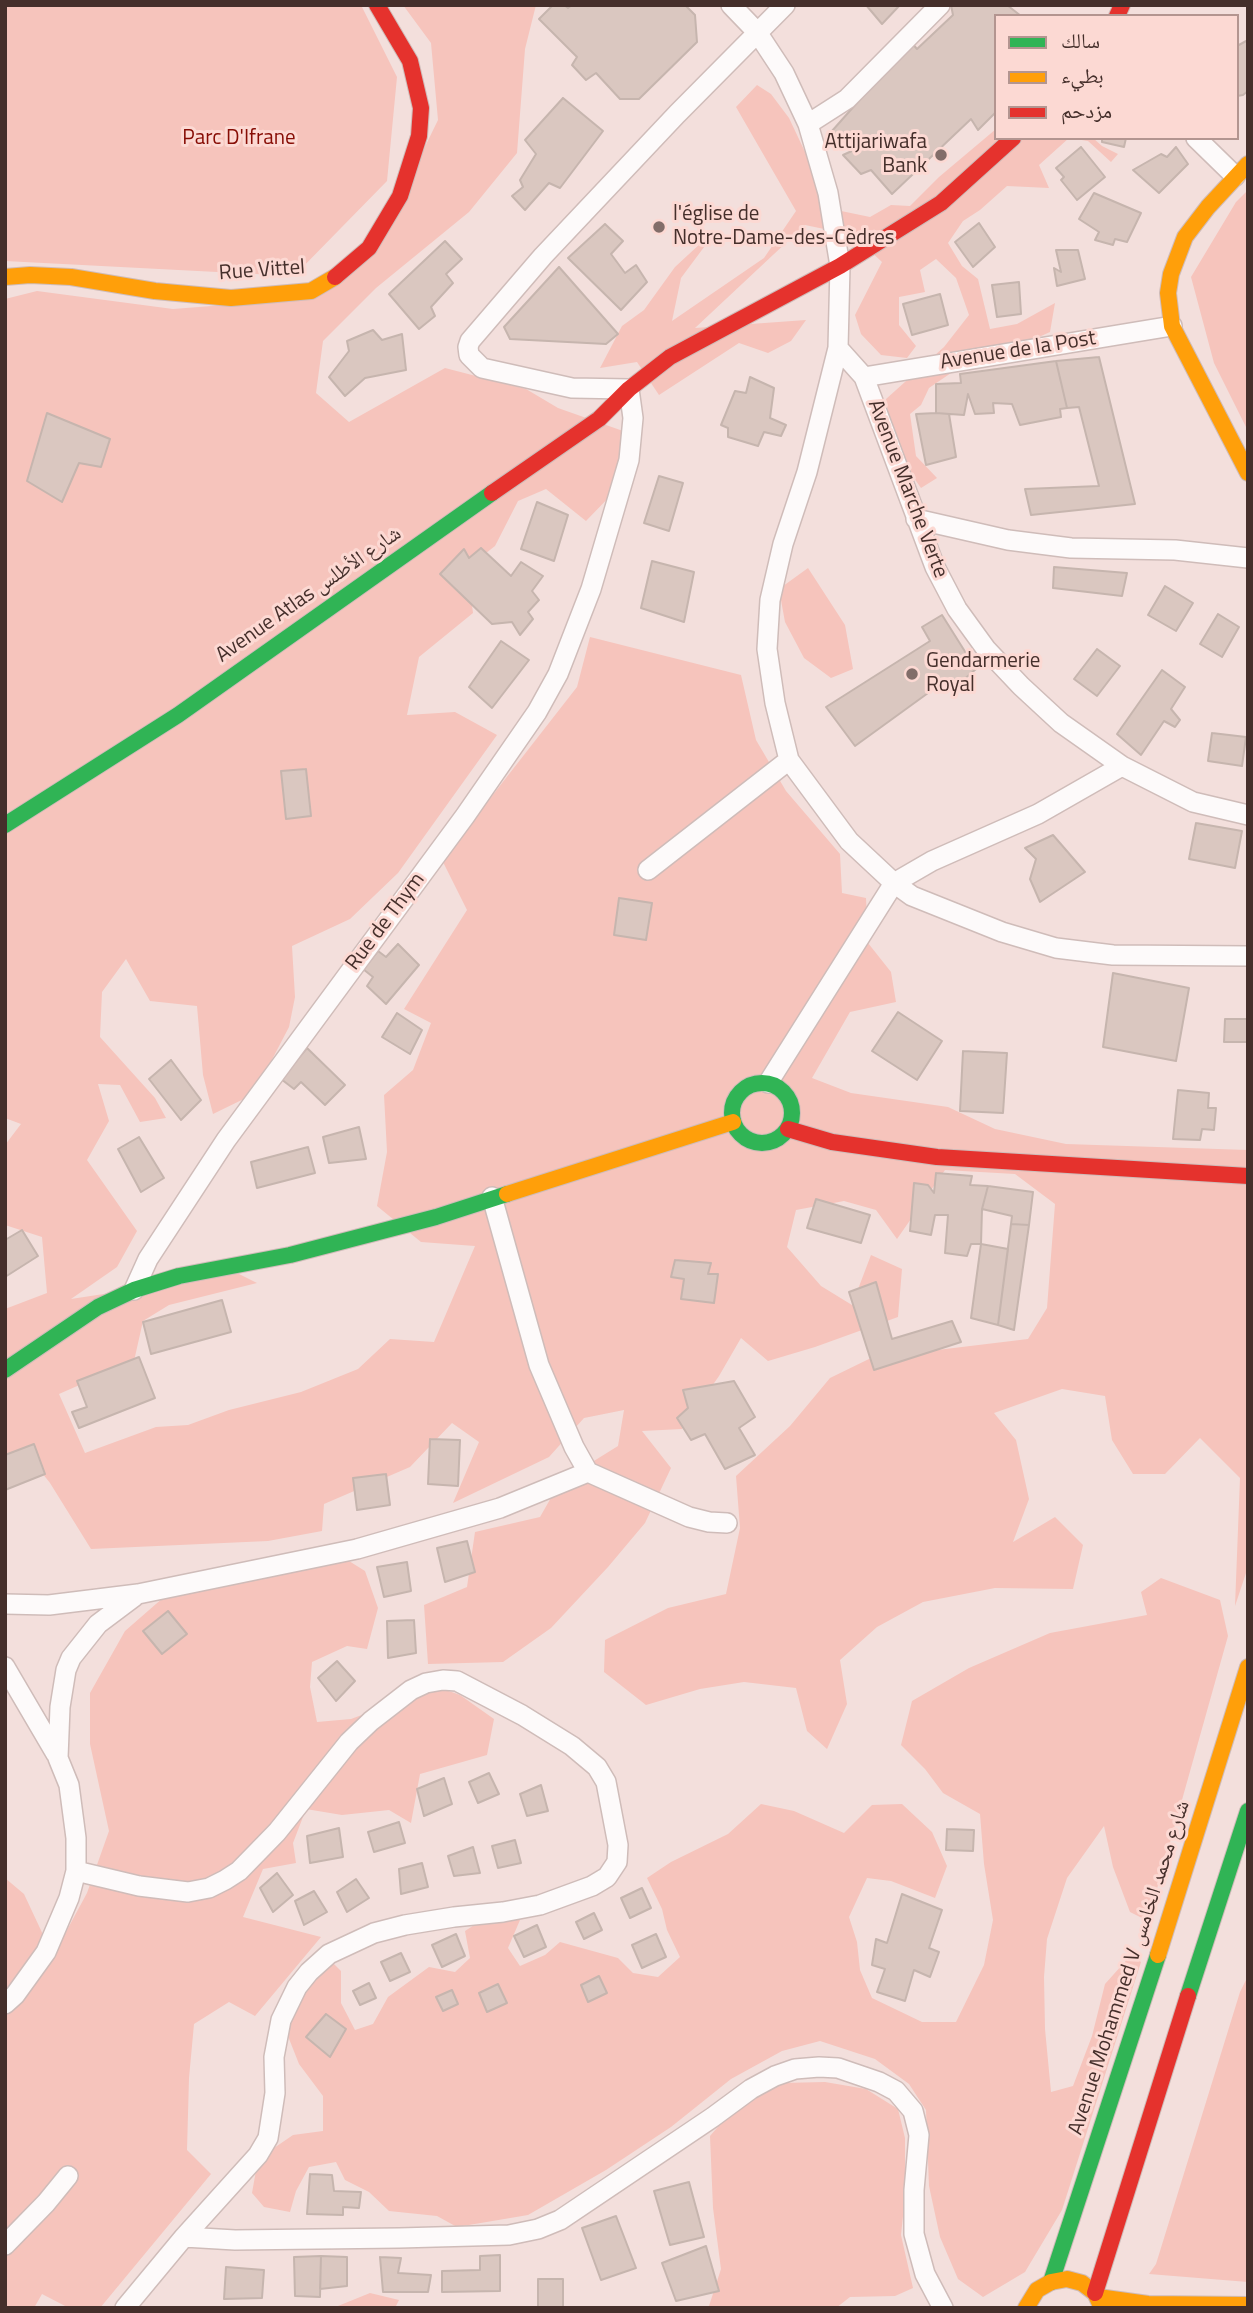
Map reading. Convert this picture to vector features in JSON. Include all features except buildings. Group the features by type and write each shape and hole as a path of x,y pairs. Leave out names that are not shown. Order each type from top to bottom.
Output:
{"street":[{"name":"Rue Vittel","path":"5,277 71,277 231,298 290,295 311,291 330,282 369,248 400,196 419,136 421,108 410,61 377,5"},
{"path":"731,5 757,32 784,73 808,124 828,193 840,266 838,348 807,472 783,544 770,600 767,649 775,703 789,760 849,841 912,896 1002,932 1056,948 1113,956 1248,956"},
{"path":"629,389 572,388 495,372 474,362 468,355 468,347 470,341 543,256 785,5"},
{"path":"808,124 847,100 940,5"},
{"name":"Avenue Atlas شارع الأطلس","path":"5,825 178,715 372,576 599,419 629,389 670,357 840,266 941,203 1011,140"},
{"path":"1199,140 1241,170 1185,237 1171,274 1168,293 1172,326 1248,473"},
{"name":"Avenue de la Post","path":"864,377 1172,326"},
{"name":"Avenue Marche Verte","path":"838,348 864,377 935,567 957,609 986,649 1062,723 1122,766 1193,802 1248,815"},
{"name":"Avenue Atlas شارع الأطلس","path":"5,810 42,789 199,684 590,411 629,389"},
{"name":"Rue de Thym","path":"134,1290 148,1259 226,1140 465,817 537,712 558,674 591,589 622,487 632,438 633,418 629,389"},
{"path":"916,519 1008,540 1061,547 1175,550 1248,558"},
{"path":"648,870 789,760"},
{"path":"768,1083 894,883 932,861 1038,814 1122,766"},
{"path":"755,1083 768,1083 779,1087 787,1095 792,1106 792,1118 788,1129 780,1138 770,1143 758,1144 747,1140 738,1132 733,1122 732,1110 736,1098 744,1088 755,1083"},
{"path":"5,1370 98,1307 134,1290 179,1276 290,1255 436,1217 733,1122"},
{"path":"788,1129 832,1142 937,1157 1248,1176"},
{"path":"492,1197 539,1365 574,1447 588,1472 689,1517 727,1523"},
{"path":"5,1604 49,1605 138,1594 358,1549 500,1508 588,1472"},
{"path":"58,1758 60,1707 71,1657 98,1623 138,1594"},
{"path":"5,1667 58,1758 69,1785 76,1838 76,1871 64,1910 46,1952 15,1995 5,2004"},
{"name":"Avenue Mohammed V شارع محمد الخامس","path":"1051,2282 1175,1902 1248,1667"},
{"path":"76,1871 139,1886 188,1892 209,1888 225,1880 239,1871 277,1832 349,1742 386,1707 411,1690 426,1683 443,1680 457,1681 522,1715 572,1746 597,1767 606,1782 611,1800 618,1845 617,1862 607,1877 592,1886 540,1905 405,1925 374,1933 329,1954 309,1972 297,1987 281,2020 274,2057 275,2092 268,2137 258,2155 125,2308"},
{"path":"1098,2299 1161,2079 1248,1811"},
{"path":"184,2237 235,2240 523,2234 560,2220 751,2089 775,2076 794,2069 838,2068 896,2091 913,2111 919,2135 914,2190 914,2234 925,2274 943,2308"},
{"path":"5,2245 68,2176"},
{"path":"1026,2308 1037,2290 1051,2282 1067,2279 1082,2283 1098,2299 1148,2304 1248,2305"}],"green space":[{"name":"Parc D'Ifrane","path":"5,5 361,5 397,77 387,181 294,276 5,261"},
{"path":"403,5 536,5 525,49 517,153 469,212 376,288 323,341 316,393 349,422 445,368 526,389 558,408 623,431 615,491 586,521 546,489 518,501 495,546 467,568 473,613 419,657 407,715 455,712 497,735 398,873 350,919 292,946 295,997 289,1027 254,1094 213,1114 203,1075 197,1006 150,1001 126,959 102,992 100,1037 155,1098 166,1118 140,1122 120,1085 98,1084 109,1121 87,1160 137,1231 117,1267 71,1299 233,1271 257,1283 169,1305 143,1321 134,1361 59,1394 85,1453 156,1427 188,1425 229,1410 301,1392 358,1369 390,1339 434,1342 475,1246 421,1242 377,1206 387,1152 384,1095 413,1070 431,1023 404,1009 467,910 442,860 577,687 590,637 741,675 756,740 786,791 840,854 842,893 866,898 868,943 891,972 896,1002 850,1012 812,1078 851,1093 948,1107 995,1129 1066,1144 1248,1150 1248,1567 1235,1606 1240,1478 1200,1438 1165,1474 1133,1474 1112,1440 1105,1396 1062,1389 994,1413 1016,1440 1029,1499 1013,1542 1055,1517 1083,1545 1073,1589 995,1588 923,1602 877,1627 840,1660 847,1704 827,1749 807,1731 796,1688 744,1682 700,1689 646,1705 604,1672 605,1640 668,1608 726,1594 740,1528 736,1476 790,1426 830,1378 871,1358 1028,1339 1047,1308 1055,1204 1015,1174 945,1170 897,1239 876,1210 844,1201 796,1210 787,1247 821,1286 852,1305 871,1255 902,1269 898,1317 768,1361 741,1338 719,1376 682,1429 642,1431 671,1468 645,1523 551,1628 503,1662 428,1664 424,1605 467,1587 475,1532 540,1517 560,1482 618,1446 624,1410 584,1418 549,1457 453,1503 479,1442 452,1423 410,1467 324,1504 322,1531 268,1541 91,1549 50,1483 27,1454 5,1463 5,1309 47,1293 42,1237 5,1225 5,1145 21,1124 5,1118 5,299 37,291 173,309 315,298 377,245 438,120 431,43"},
{"path":"757,85 771,94 789,118 806,154 822,207 870,217 891,205 910,206 939,177 994,131 994,140 1067,140 1039,165 1049,188 1007,186 963,221 948,243 962,266 978,279 990,329 1017,324 1055,303 1050,332 970,368 951,373 929,388 921,405 910,414 916,456 937,478 921,488 909,471 889,421 886,399 944,347 969,315 956,278 936,259 920,270 925,292 899,297 899,325 916,346 907,358 881,355 861,334 855,315 882,262 853,235 805,225 695,328 806,320 791,341 768,353 739,343 659,395 637,362 600,368 622,326 644,310 675,267 702,242 716,231 681,278 672,321 764,258 796,211 736,107"},
{"path":"1082,140 1095,140 1118,154 1111,162 1088,141"},
{"path":"1248,190 1248,431 1214,363 1191,277 1236,202"},
{"path":"808,568 845,625 853,669 831,678 804,658 785,622 779,589"},
{"path":"349,1561 365,1571 378,1608 367,1649 347,1646 312,1662 310,1687 317,1722 351,1719 432,1685 460,1695 494,1719 487,1755 420,1774 411,1823 389,1810 342,1815 306,1809 293,1843 296,1863 263,1869 243,1917 321,1937 255,2016 229,2002 194,2024 187,2150 211,2174 100,2308 69,2308 42,2294 34,2308 5,2308 5,1878 24,1894 53,1956 87,1893 109,1831 90,1744 90,1693 125,1631 164,1597 230,1582"},
{"path":"1161,1578 1220,1600 1228,1636 1148,1921 1130,1912 1113,1867 1104,1826 1067,1878 1047,1939 1044,1977 1045,2029 1051,2092 1073,2086 1092,2036 1105,1984 1131,1955 1141,1962 1062,2210 1025,2272 983,2297 958,2279 940,2237 929,2186 926,2110 909,2084 875,2059 820,2041 782,2051 731,2079 671,2127 606,2170 528,2215 457,2227 437,2216 389,2211 369,2192 345,2180 336,2162 309,2167 296,2191 290,2212 264,2207 252,2193 258,2159 293,2135 323,2131 323,2096 299,2064 284,2026 301,1977 330,1960 341,1971 341,2003 355,2030 373,2024 388,1997 429,1967 455,1972 470,1958 465,1931 488,1916 520,1920 508,1948 520,1966 545,1955 560,1942 618,1958 633,1973 658,1977 680,1957 647,1878 671,1862 728,1834 761,1804 794,1811 844,1833 872,1805 902,1804 932,1832 947,1866 935,1898 891,1881 867,1878 849,1917 857,1942 860,1970 872,1998 922,2022 956,2022 984,1965 993,1920 984,1864 980,1814 943,1793 925,1769 901,1745 912,1701 969,1668 1050,1633 1147,1615 1141,1592"},
{"path":"1248,1976 1248,2282 1149,2274 1156,2264 1240,1992"},
{"path":"825,2082 866,2089 898,2109 905,2138 905,2197 901,2235 913,2288 895,2296 850,2297 836,2308 703,2308 709,2306 721,2269 713,2208 710,2136 736,2106 782,2083"},
{"path":"370,2293 399,2300 395,2308 333,2308"}],"traffic: fast":[{"path":"5,825 178,715 492,493"},
{"path":"756,1083 768,1083 787,1096 792,1113 790,1125 779,1138 768,1143 756,1143 737,1130 732,1119 732,1107 745,1088 756,1083"},
{"path":"5,1370 98,1307 134,1290 179,1276 290,1255 436,1217 507,1194"},
{"path":"1188,1996 1248,1811"},
{"path":"1051,2282 1158,1955"}],"traffic: slow":[{"path":"1248,164 1208,207 1185,237 1171,274 1168,293 1172,326 1248,473"},
{"path":"5,277 71,277 155,291 231,298 311,291 335,277"},
{"path":"507,1194 733,1122"},
{"path":"1158,1955 1248,1667"},
{"path":"1026,2308 1037,2290 1051,2282 1067,2279 1082,2283 1095,2293 1101,2306"},
{"path":"1098,2297 1148,2304 1248,2305"}],"traffic: jam":[{"path":"335,277 369,248 400,196 419,136 421,108 410,61 377,5"},
{"path":"1118,14 1122,5"},
{"path":"492,493 599,419 629,389 670,357 840,266 941,203 1011,140"},
{"path":"788,1129 832,1142 937,1157 1248,1176"},
{"path":"1095,2293 1188,1996"}],"place":[{"name":"Attijariwafa Bank","path":"941,155"},
{"name":"l'église de Notre-Dame-des-Cèdres","path":"659,227"},
{"name":"Gendarmerie Royal","path":"912,674"}]}
